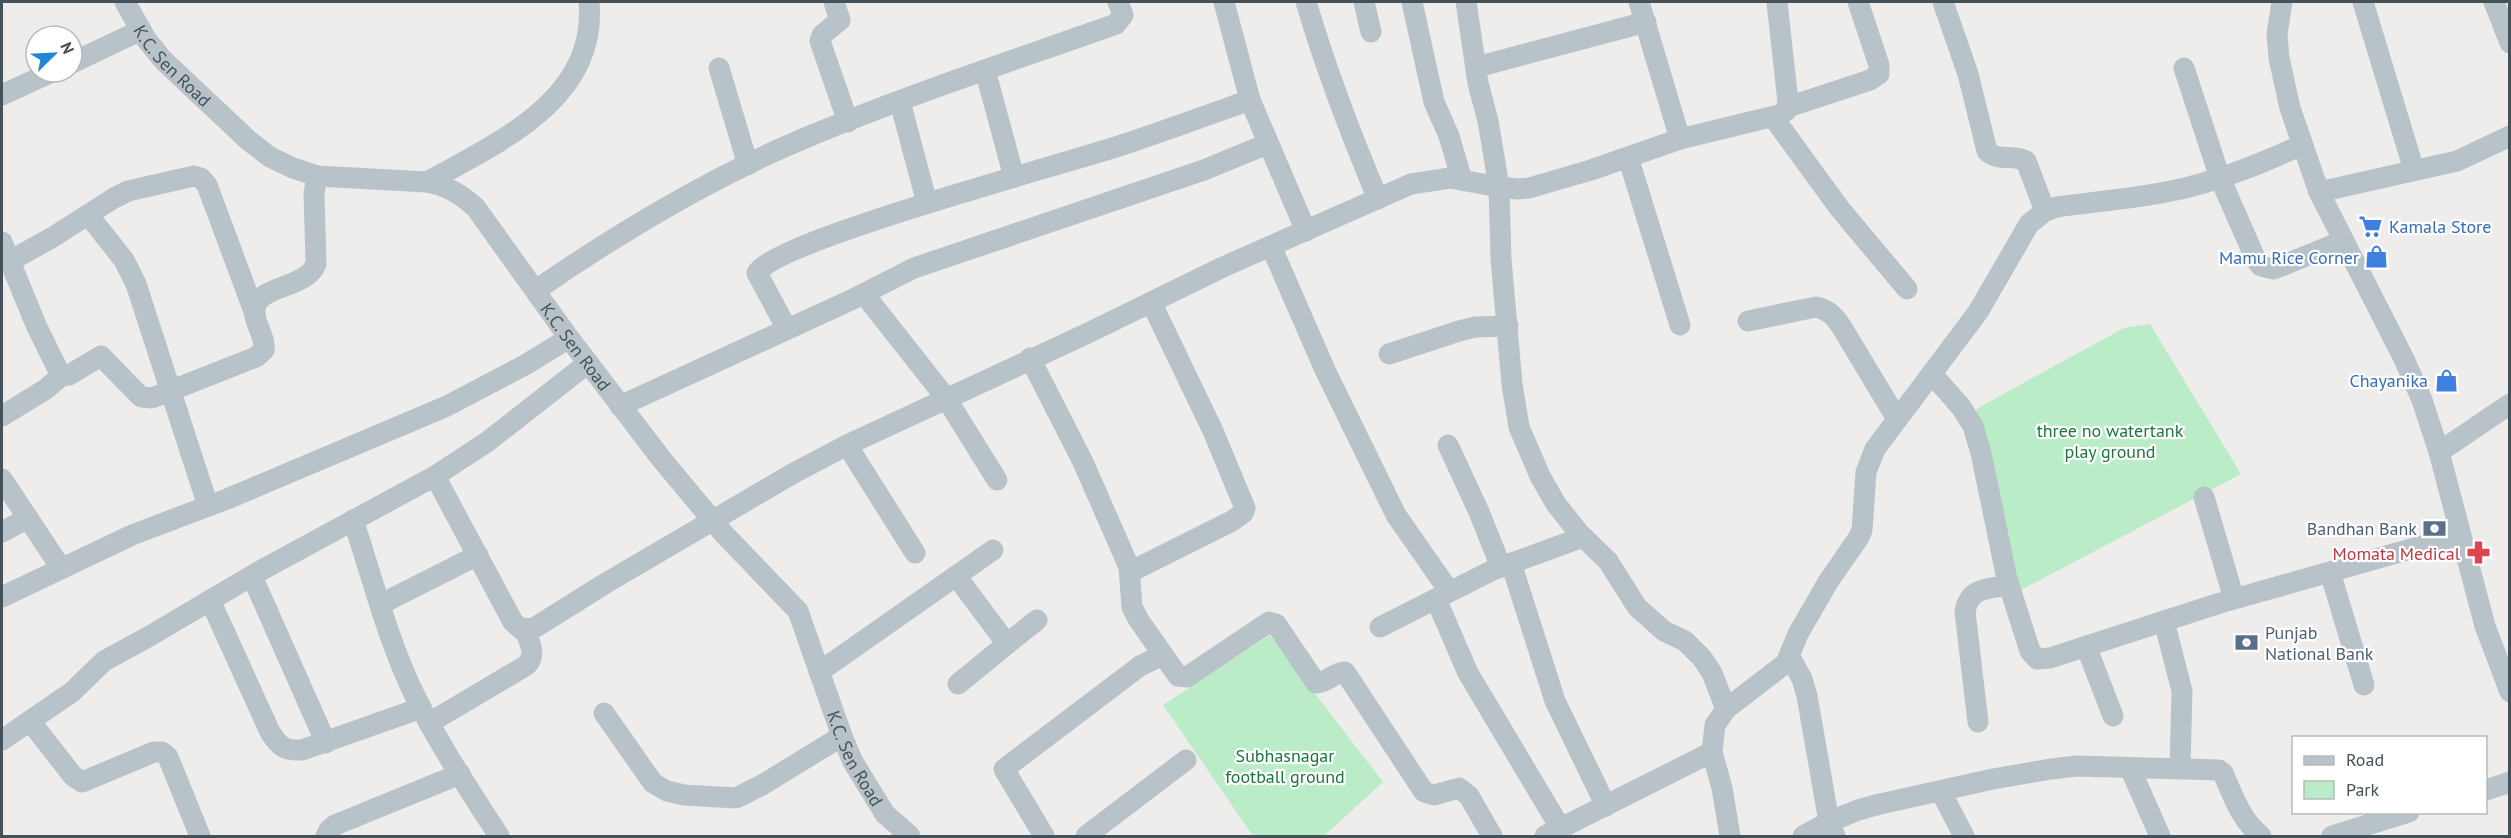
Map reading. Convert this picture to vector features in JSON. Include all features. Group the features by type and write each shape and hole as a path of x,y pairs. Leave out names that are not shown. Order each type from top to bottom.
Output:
{"street":[{"name":"K.C. Sen Road","path":"125,2 157,53 248,140 270,157 292,168 317,176 427,182 445,186 467,200 492,230 620,406 713,521 798,611 842,736 866,786 897,833"},
{"path":"427,182 520,128 553,101 580,62 590,28 589,2"},
{"path":"834,2 840,20 822,35 820,40 848,122"},
{"path":"536,290 636,225 804,138 1116,24 1123,15 1118,2"},
{"path":"1224,2 1250,100 1306,231"},
{"path":"1306,2 1321,52 1378,199"},
{"path":"1364,2 1371,32"},
{"path":"1412,2 1434,102 1449,136 1462,180"},
{"path":"1466,2 1499,187 1502,260 1512,384 1520,427 1540,476 1556,504 1583,537 1608,561 1637,607 1649,620 1664,631 1685,641 1702,658 1712,673 1726,708"},
{"path":"1639,2 1680,139"},
{"path":"1777,2 1780,112 1840,209 1907,289"},
{"path":"525,630 534,628 792,474 847,445 1271,246 1411,184 1422,181 1462,180 1499,187 1529,188 1591,170 1680,139 1780,112 1870,80 1879,74 1879,65 1858,2"},
{"path":"1943,2 1968,74 1986,151 1993,156 2016,157 2026,161 2045,211"},
{"path":"2282,2 2277,34 2279,58 2290,108 2302,145 2319,192 2404,359 2422,400 2439,452 2485,626 2504,664 2510,692"},
{"path":"2363,2 2414,170"},
{"path":"2494,2 2510,43"},
{"path":"1477,67 1646,22"},
{"path":"84,57 141,30"},
{"path":"719,68 748,165"},
{"path":"2184,68 2220,178 2256,260 2261,266 2274,269 2343,241"},
{"path":"985,70 1014,177"},
{"path":"2,95 26,84"},
{"path":"787,329 758,277 757,273 761,267 810,244 927,203 1124,145 1250,100"},
{"path":"900,102 927,203"},
{"path":"2319,192 2457,161 2510,136"},
{"path":"620,406 864,294 914,268 1204,170 1267,144"},
{"path":"1730,837 1722,788 1712,752 1715,725 1726,708 1763,682 1790,657 1798,634 1862,530 1866,472 1875,449 1978,312 2030,224 2045,211 2057,207 2159,193 2220,178 2302,145"},
{"path":"1628,157 1680,325"},
{"path":"2,416 46,389 62,376 69,375 101,356 144,399 169,392 261,354 264,350 264,340 213,199 201,178 194,176 128,191 99,206 89,216 6,252 36,325 62,376"},
{"path":"255,314 255,307 264,296 307,277 313,271 316,264 314,193 317,176"},
{"path":"89,216 129,270 208,506"},
{"path":"1271,246 1325,370 1396,515 1442,595 1468,673 1553,833 1712,752"},
{"path":"864,294 946,398 997,480"},
{"path":"1130,572 1232,521 1243,513 1245,508 1213,430 1151,302"},
{"path":"1748,321 1816,307 1826,309 1833,314 1841,326 1897,419"},
{"path":"1389,354 1475,327 1508,326"},
{"path":"2,597 132,535 208,506 447,406 525,365 569,338"},
{"path":"1030,358 1083,462 1130,572 1132,607 1178,676 1187,677 1269,622 1276,624 1316,683 1322,683 1340,672 1345,672 1424,792 1434,795 1459,788 1469,796 1492,837"},
{"path":"2,740 72,692 104,661 252,576 435,476 487,442 588,363"},
{"path":"1932,374 1961,407 1973,426 1981,453 2009,585 2033,656 2043,660 2234,599 2460,535"},
{"path":"2439,452 2510,404"},
{"path":"847,445 915,553"},
{"path":"1448,445 1506,565 1556,701 1606,806"},
{"path":"210,600 270,732 279,747 291,751 302,750 425,716 527,664 532,659 533,653 525,630 513,622 435,476"},
{"path":"2,479 61,568"},
{"path":"2204,498 2234,599"},
{"path":"2,532 28,518"},
{"path":"353,520 381,604 425,716 499,837"},
{"path":"1380,627 1506,565 1583,537"},
{"path":"819,672 993,550"},
{"path":"381,604 478,555"},
{"path":"2330,572 2364,685"},
{"path":"252,576 326,743"},
{"path":"957,577 1007,644"},
{"path":"1978,722 1965,612 1966,603 1968,598 1978,592 2009,585"},
{"path":"958,684 1037,620"},
{"path":"2164,621 2182,691 2180,768"},
{"path":"2086,646 2113,716"},
{"path":"1044,837 1004,769 1140,666 1162,655"},
{"path":"1790,657 1802,679 1807,696 1832,829"},
{"path":"604,713 653,783 684,795 736,798 762,785 842,736"},
{"path":"30,721 73,776 82,782 154,752 162,752 168,758 200,837"},
{"path":"1086,837 1186,760"},
{"path":"1803,837 1832,829 1858,810 1880,804 1993,779 2077,766 2214,769 2223,773 2242,814 2250,827 2261,837"},
{"path":"2130,768 2160,837"},
{"path":"326,837 335,825 460,774"},
{"path":"2487,790 2510,782"},
{"path":"1941,792 1964,837"},
{"path":"2332,837 2406,814"}],"green space":[{"name":"three no watertank play ground","path":"2150,324 2241,474 2019,591 1976,409 2124,328"},
{"name":"Subhasnagar football ground","path":"1270,635 1383,782 1324,836 1253,836 1163,705"}],"place":[{"name":"Kamala Store","path":"2371,226"},
{"name":"Mamu Rice Corner","path":"2377,257"},
{"name":"Chayanika","path":"2446,380"},
{"name":"Bandhan Bank","path":"2435,528"},
{"name":"Momata Medical","path":"2478,553"},
{"name":"Punjab National Bank","path":"2247,642"}]}
